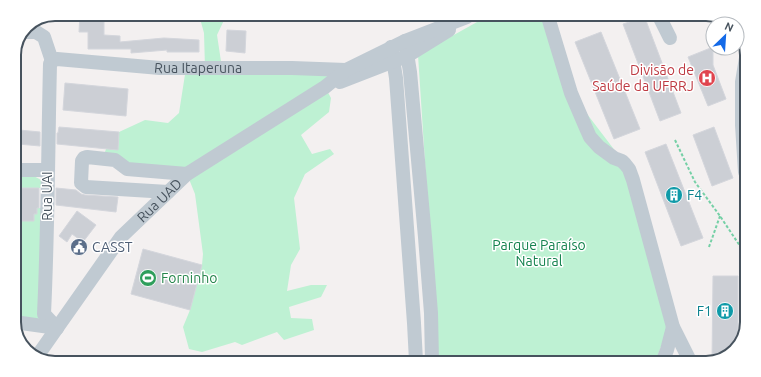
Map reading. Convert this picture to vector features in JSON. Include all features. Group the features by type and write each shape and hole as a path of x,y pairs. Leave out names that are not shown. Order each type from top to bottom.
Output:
{"street":[{"name":"Rua UAD","path":"40,353 121,237 187,174 325,87 346,70 391,47 455,21"},
{"name":"Rua UAD","path":"325,87 407,56 464,21"},
{"path":"549,21 571,93 590,137 614,158 625,164 634,180 673,327 688,356"},
{"path":"662,21 670,38"},
{"path":"30,32 36,32 44,37 52,61"},
{"path":"405,41 410,72 426,237 431,313 432,356"},
{"path":"391,47 396,78 416,356"},
{"name":"Rua Itaperuna","path":"52,61 57,59 160,68 292,68 346,70"},
{"name":"Rua UAI","path":"52,61 50,64 47,170 47,249 44,314 57,328"},
{"path":"168,192 86,187 81,183 82,161 87,157 112,159 127,168 187,174"},
{"path":"125,189 127,168"},
{"path":"21,170 47,170"},
{"path":"21,323 57,328"},
{"path":"665,356 673,327"}],"path":[{"path":"675,140 695,182 740,246"},
{"path":"709,247 720,216"}],"green space":[{"path":"201,21 224,21 217,35 222,68 346,70 325,87 331,98 329,112 301,135 312,154 330,149 334,154 305,174 294,198 300,249 291,265 287,291 311,285 327,285 321,297 289,307 291,318 312,319 314,330 284,340 277,332 242,345 235,342 202,352 189,349 183,327 190,310 202,265 203,254 195,194 187,174 103,158 106,149 118,149 119,132 145,120 168,123 179,113 186,68 205,68 204,33"},
{"name":"Parque Paraíso Natural","path":"479,21 549,21 571,93 629,169 668,327 658,356 438,356 418,55"},
{"path":"21,172 30,174 43,181 40,188 21,188"},
{"path":"21,188 22,221 34,221 34,214 37,208 41,208 44,314 57,328 21,323"}],"building":[{"path":"80,21 104,21 104,35 120,36 120,42 164,38 199,40 199,52 167,52 167,50 131,53 131,49 88,49 88,32 79,32"},
{"path":"632,21 646,21 681,113 660,121 623,24"},
{"path":"227,30 246,31 245,53 226,51"},
{"path":"601,32 640,129 614,139 575,42"},
{"name":"Divisão de Saúde da UFRRJ","path":"705,50 705,56 713,56 713,65 726,99 708,106 688,57"},
{"path":"65,83 128,89 126,116 63,110"},
{"path":"59,127 119,132 118,150 57,144 57,133"},
{"path":"714,127 733,178 712,186 693,135"},
{"path":"21,130 40,132 40,146 21,144"},
{"name":"F4","path":"666,144 703,238 681,246 645,152"},
{"path":"21,188 39,188 39,208 37,208 37,214 34,214 34,221 22,221"},
{"path":"56,188 76,190 85,195 118,197 116,212 56,205"},
{"path":"77,211 96,225 83,242 72,234 67,242 59,236"},
{"path":"143,249 202,265 190,310 131,294"},
{"name":"F1","path":"713,276 738,276 737,337 732,345 721,353 712,355"}],"place":[{"name":"Divisão de Saúde da UFRRJ","path":"707,78"},
{"name":"F4","path":"674,195"},
{"name":"CASST","path":"79,247"},
{"name":"Forninho","path":"148,278"},
{"name":"F1","path":"725,311"}]}
